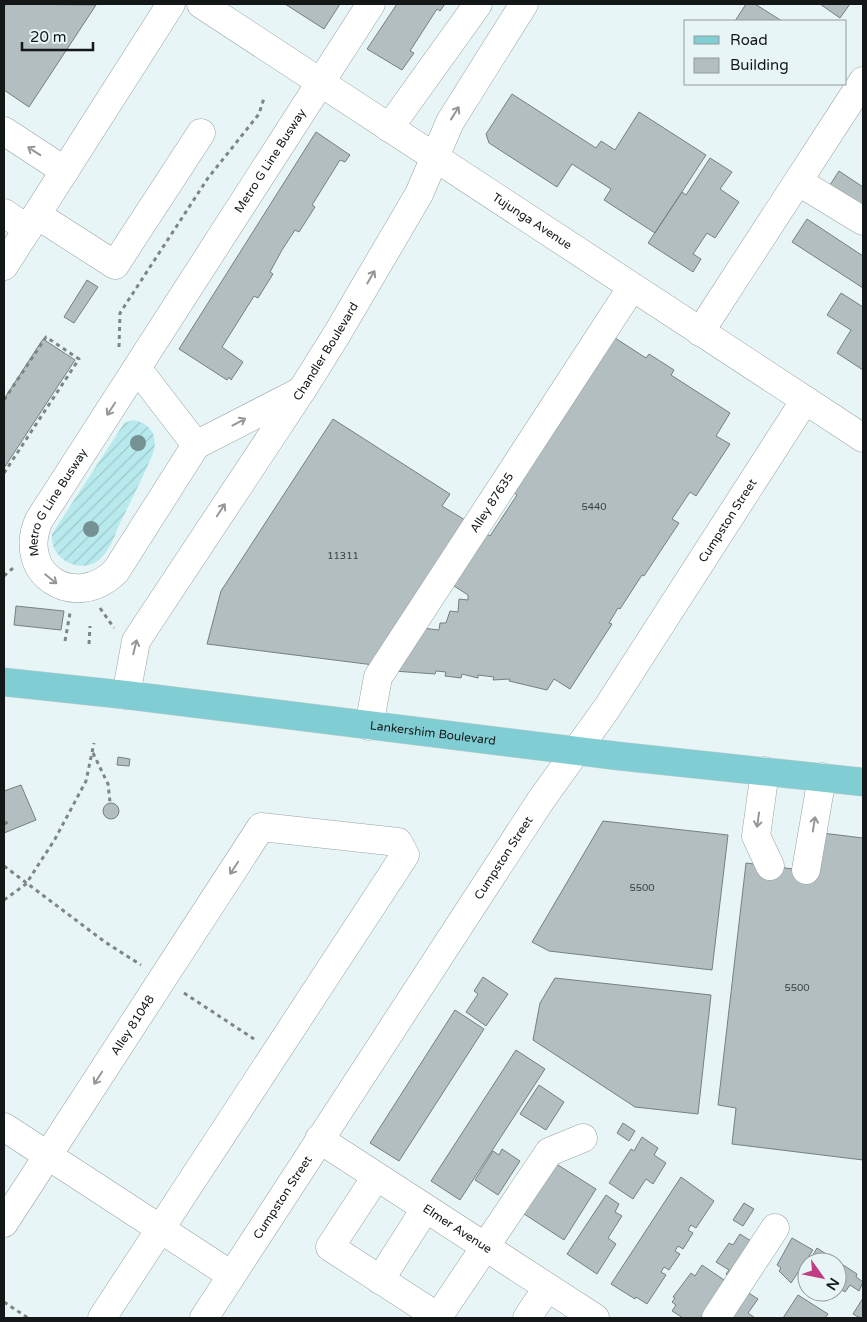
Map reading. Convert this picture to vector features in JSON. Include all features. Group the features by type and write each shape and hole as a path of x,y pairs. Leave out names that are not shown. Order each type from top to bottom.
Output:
{"main road":[{"name":"Lankershim Boulevard","path":"4,682 863,782"}],"street":[{"path":"4,266 171,4"},
{"name":"Tujunga Avenue","path":"201,4 863,438"},
{"name":"Metro G Line Busway","path":"196,445 116,571 107,580 94,587 69,588 57,584 39,567 32,543 39,520 138,368 154,338 371,4"},
{"path":"389,128 478,4"},
{"name":"Chandler Boulevard","path":"126,695 136,641 302,390 418,194 450,122 524,4"},
{"path":"700,332 799,182 855,114 863,81"},
{"path":"4,131 65,171"},
{"path":"4,213 32,222 114,265 201,133"},
{"path":"799,182 863,221"},
{"name":"Alley 87635","path":"369,726 378,677 632,287"},
{"path":"138,368 196,445 302,390"},
{"name":"Cumpston Street","path":"204,1318 319,1139 536,808 578,750 805,400"},
{"path":"764,771 756,836 770,866"},
{"path":"806,870 822,777"},
{"name":"Alley 81048","path":"4,1223 261,827 398,842 405,855 160,1229"},
{"path":"4,1127 231,1275"},
{"path":"376,1177 330,1247 438,1317 549,1152 583,1138"},
{"name":"Elmer Avenue","path":"319,1139 589,1317"},
{"path":"380,1280 425,1209"},
{"path":"716,1318 775,1228"},
{"path":"102,1318 160,1229"},
{"path":"527,1318 547,1288"}],"path":[{"path":"4,400 46,337 79,359 4,472"},
{"path":"4,576 14,567"},
{"path":"65,641 70,610"},
{"path":"89,644 90,626"},
{"path":"4,900 26,884 55,839 86,781 94,743"},
{"path":"93,753 108,784 110,802"},
{"path":"4,824 8,822"},
{"path":"4,866 68,913"},
{"path":"4,1302 28,1318"}],"shaded area":[{"path":"133,420 145,424 153,433 155,444 148,465 108,549 102,557 95,563 86,566 69,563 56,551 52,534 124,423"}],"building":[{"path":"6,4 96,5 29,107 4,90 4,7"},
{"path":"285,4 340,4 324,29"},
{"path":"397,4 445,4 440,11 437,9 410,51 414,53 402,70 367,49"},
{"path":"746,4 755,4 780,20 736,20"},
{"path":"820,4 850,4 840,18"},
{"path":"512,94 596,148 601,141 615,150 639,112 706,155 655,233 604,200 611,189 572,164 557,187 489,143 486,134"},
{"path":"316,132 350,155 345,162 340,160 312,205 315,207 299,232 295,230 282,250 270,272 273,274 258,298 254,296 222,347 243,362 231,380 229,377 227,380 179,349"},
{"path":"710,158 732,172 720,189 739,202 715,238 707,233 693,254 701,259 693,272 648,243 682,192 686,195"},
{"path":"839,171 863,187 863,210 828,188"},
{"path":"807,219 863,256 863,288 792,242"},
{"path":"87,280 98,287 74,323 64,317"},
{"path":"841,293 863,307 863,370 837,353 851,330 827,315"},
{"path":"612,336 646,358 649,354 674,370 671,375 730,413 716,436 730,444 696,496 690,492 672,519 679,523 644,576 642,575 620,609 618,608 609,623 612,624 570,689 554,679 547,690 509,681 510,679 493,680 494,677 478,675 478,678 462,674 461,678 445,676 446,672 436,671 435,674 394,671 422,628 439,630 440,623 446,623 450,611 458,612 459,599 468,600 468,595 451,584 485,533 490,536 517,495 512,491"},
{"path":"43,339 75,360 4,468 4,399"},
{"path":"333,419 450,494 442,506 465,520 374,665 207,644 221,591"},
{"path":"16,606 64,611 61,630 14,625"},
{"path":"118,757 130,759 129,766 117,765"},
{"path":"21,785 36,820 4,833 4,791"},
{"path":"108,803 114,803 119,808 117,817 108,819 103,814 103,808"},
{"path":"603,821 728,835 712,970 549,951 532,942"},
{"path":"822,833 863,838 863,1160 732,1144 736,1108 718,1105 746,863 817,872"},
{"path":"483,977 508,994 486,1026 466,1012 478,994 474,991"},
{"path":"555,978 711,995 698,1114 635,1107 533,1040 540,1003"},
{"path":"455,1010 484,1029 399,1161 370,1143"},
{"path":"516,1050 545,1069 460,1200 431,1181"},
{"path":"539,1085 564,1102 546,1130 520,1114"},
{"path":"623,1123 635,1131 629,1141 617,1133"},
{"path":"642,1137 658,1148 654,1155 666,1163 653,1184 646,1179 633,1199 609,1183 631,1149 634,1151"},
{"path":"502,1149 520,1161 498,1195 475,1180 493,1151 499,1155"},
{"path":"550,1160 596,1189 564,1240 518,1210"},
{"path":"681,1177 714,1201 696,1228 691,1225 688,1230 693,1233 683,1249 678,1246 675,1251 680,1254 669,1270 664,1267 661,1272 666,1275 647,1304 611,1284"},
{"path":"606,1195 619,1204 615,1212 622,1216 608,1238 616,1244 597,1274 567,1254"},
{"path":"744,1203 754,1209 743,1226 733,1220"},
{"path":"740,1234 751,1241 733,1279 726,1274 729,1270 716,1262 729,1243 733,1245"},
{"path":"792,1238 813,1250 812,1252 797,1252 797,1274 791,1283 779,1271 781,1268 777,1265"},
{"path":"817,1248 823,1252 815,1252"},
{"path":"702,1265 724,1280 701,1318 683,1318 672,1311 676,1305 672,1302 675,1298 673,1297 691,1273 695,1276"},
{"path":"847,1268 857,1274 856,1277 863,1282 859,1291 850,1285 847,1289"},
{"path":"744,1290 758,1299 748,1313 755,1318 726,1318"},
{"path":"797,1297 797,1302 809,1302 828,1314 825,1318 783,1318"},
{"path":"863,1298 863,1318 860,1318 853,1314"}]}
